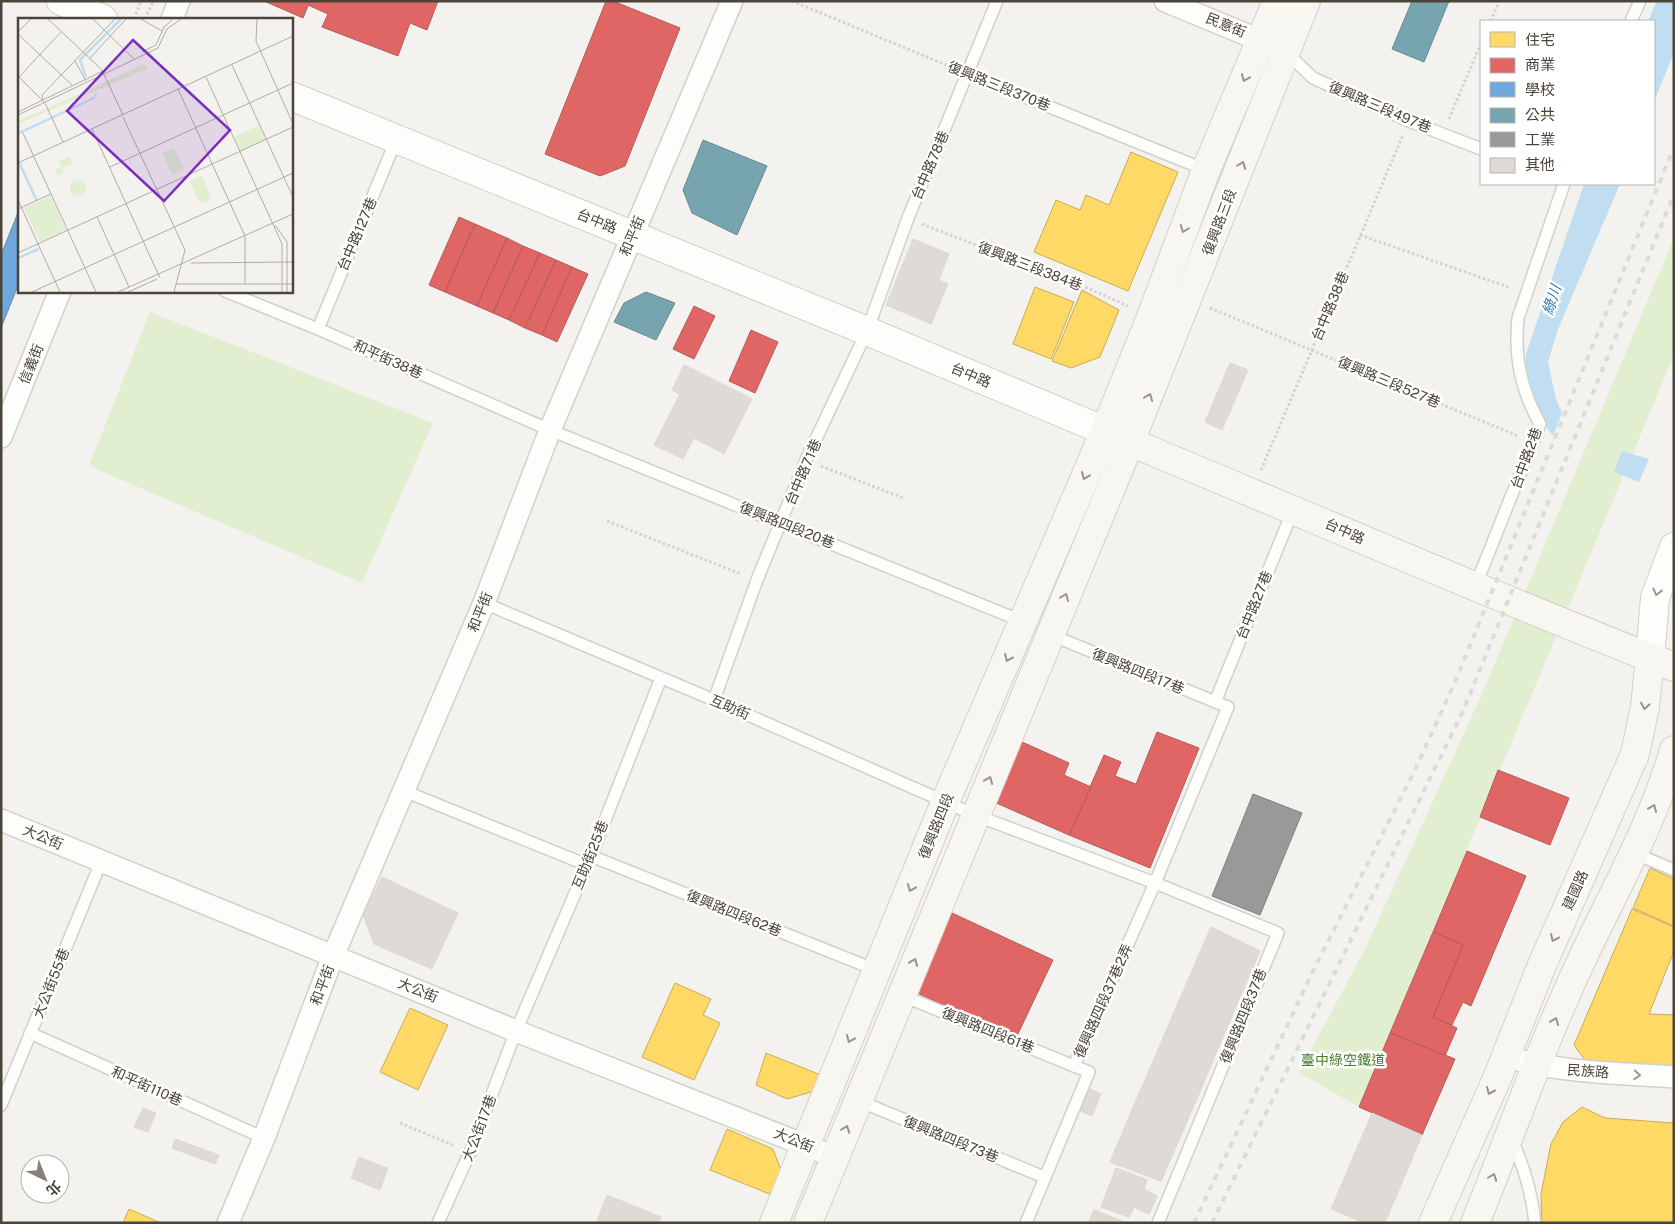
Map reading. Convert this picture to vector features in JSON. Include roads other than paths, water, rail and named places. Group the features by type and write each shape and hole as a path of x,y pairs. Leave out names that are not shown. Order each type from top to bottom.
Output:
{"main road":[{"path":"1104,431 1151,317 1206,170 1277,1"},
{"name":"復興路三段","path":"1130,442 1189,299 1306,1"},
{"name":"台中路","path":"1104,431 1294,508 1474,587 1662,662"},
{"name":"復興路四段","path":"774,1223 946,800 1024,622 1104,431"},
{"path":"808,1223 857,1100 1130,442"},
{"name":"建國路","path":"1433,1223 1542,965 1635,754 1645,706 1662,662"},
{"path":"1475,1223 1565,996 1634,853 1667,774 1674,750"}],"street":[{"path":"61,1 101,18"},
{"path":"172,18 179,1"},
{"name":"和平街","path":"228,1223 264,1138 333,956 484,603 550,430 732,1"},
{"name":"民意街","path":"1165,1 1286,52"},
{"name":"台中路","path":"292,96 867,331 1104,431"},
{"name":"信義街","path":"1,437 60,292"},
{"name":"建國路","path":"1662,662 1655,598 1674,547"},
{"name":"大公街","path":"1,820 516,1031 835,1157"},
{"name":"民族路","path":"1504,1056 1537,1066 1674,1077"}],"lane":[{"name":"台中路78巷","path":"867,331 908,218 997,1"},
{"path":"1631,20 1640,1"},
{"name":"復興路三段497巷","path":"1286,52 1313,78 1409,121 1480,149"},
{"name":"復興路三段370巷","path":"968,74 1206,170"},
{"name":"台中路127巷","path":"318,329 396,140"},
{"name":"台中路2巷","path":"1474,587 1540,424 1529,404 1522,382 1516,346 1518,318 1563,185"},
{"name":"和平街38巷","path":"227,292 318,329 550,430"},
{"name":"台中路71巷","path":"714,700 757,580 782,523 806,460 867,331"},
{"name":"復興路四段20巷","path":"550,430 1024,622"},
{"name":"台中路27巷","path":"1215,702 1294,508"},
{"name":"互助街","path":"484,603 946,800 975,815"},
{"name":"復興路四段17巷","path":"1049,635 1228,707 1155,883"},
{"name":"互助街25巷","path":"516,1031 589,860 661,678"},
{"name":"復興路四段62巷","path":"404,791 878,971"},
{"name":"復興路四段37巷","path":"975,815 1155,883 1278,933 1158,1223"},
{"path":"1634,853 1674,870"},
{"name":"大公街55巷","path":"1,1104 101,862"},
{"name":"復興路四段37巷2弄","path":"1026,1223 1089,1072 1074,1066 1155,883"},
{"name":"復興路四段61巷","path":"901,995 1074,1066"},
{"name":"大公街17巷","path":"438,1223 470,1152 516,1031"},
{"name":"和平街110巷","path":"30,1033 264,1138"},
{"name":"復興路四段73巷","path":"857,1100 1044,1177"},
{"path":"1510,1134 1523,1163 1533,1202 1535,1223"}],"water":[{"path":"1657,1 1674,1 1674,52 1655,100 1655,20 1648,20"},
{"name":"綠川","path":"1584,185 1620,185 1558,329 1548,362 1556,399 1562,413 1553,436 1540,417 1532,397 1527,376 1526,354"},
{"path":"1622,451 1649,459 1639,482 1614,472"}],"railway":[{"path":"1194,1223 1313,971 1415,770 1455,682 1674,147"},
{"path":"1212,1223 1463,711 1674,194"}],"park label":[{"name":"臺中綠空鐵道","path":"1343,1060"}]}
